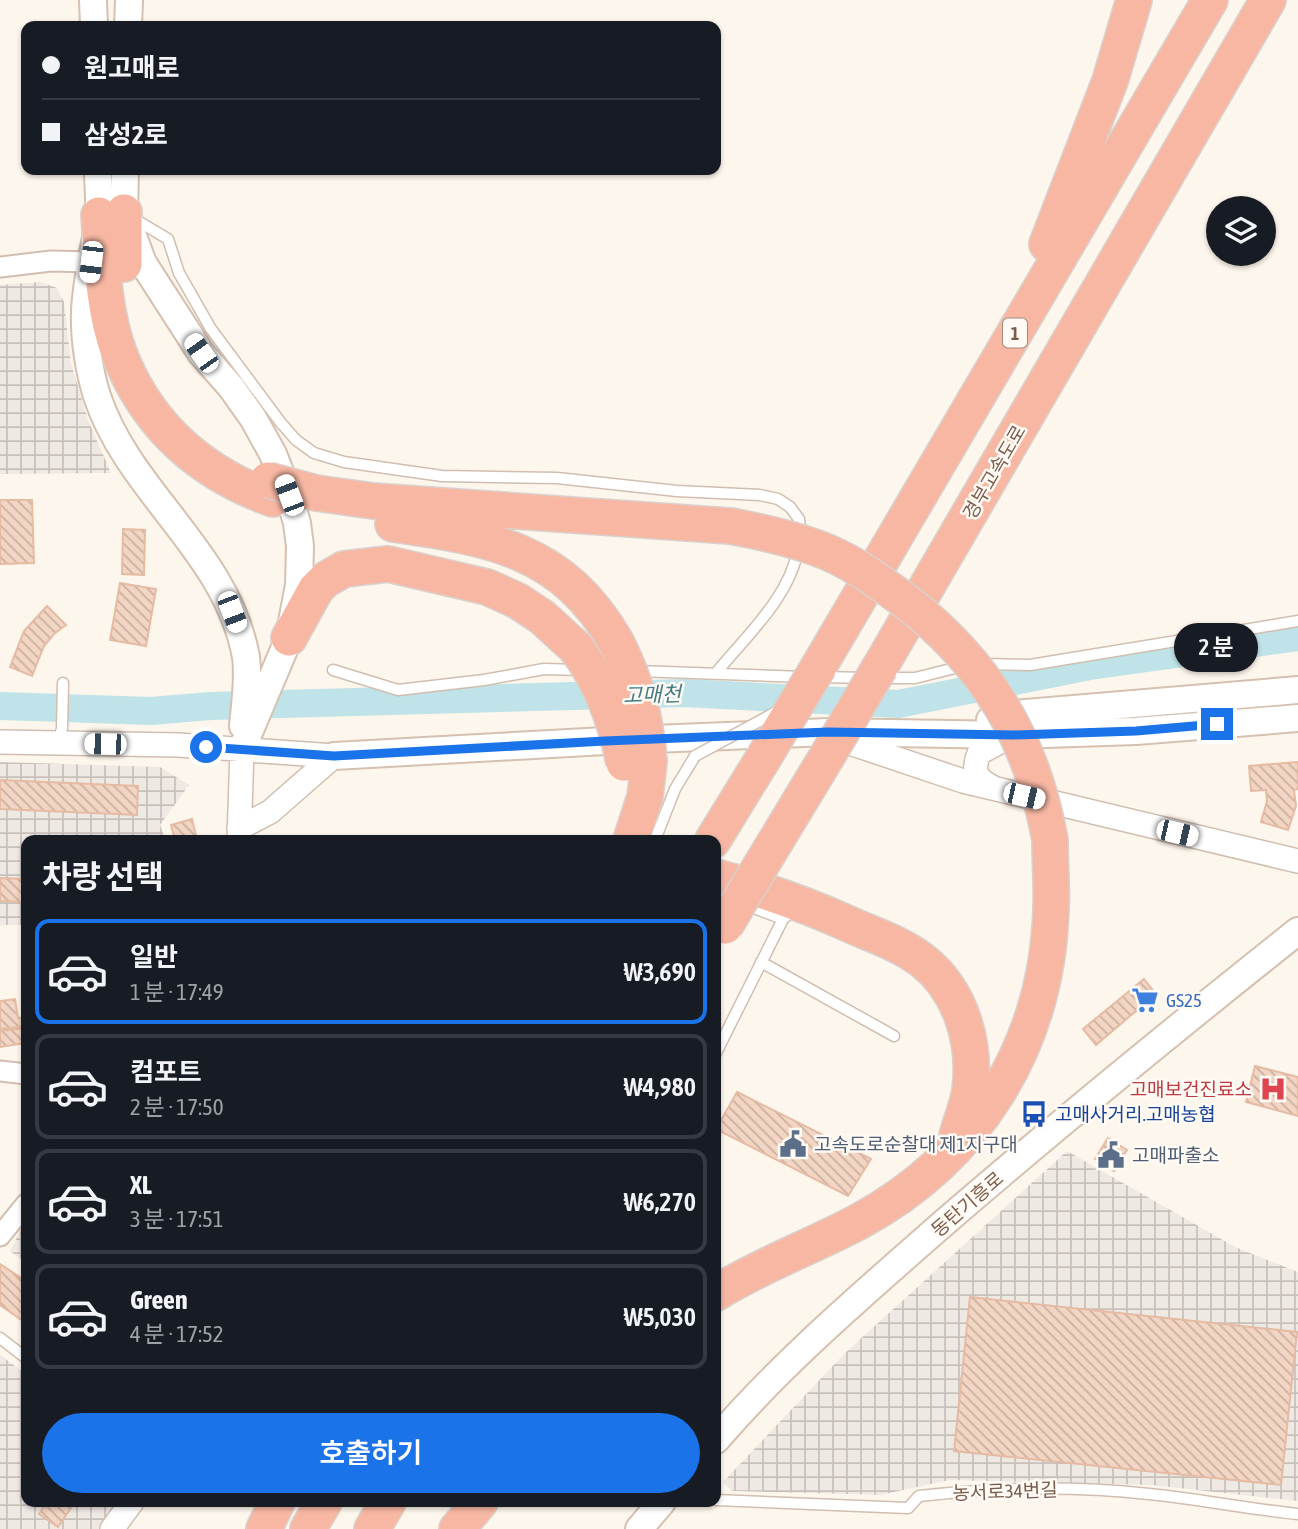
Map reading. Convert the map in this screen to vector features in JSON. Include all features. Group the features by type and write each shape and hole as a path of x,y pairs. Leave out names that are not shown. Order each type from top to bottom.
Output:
{"highway":[{"path":"1010,341 1110,81 1134,0"},
{"name":"1","path":"716,835 819,666 1210,0"},
{"name":"경부고속도로","path":"722,911 783,897 827,745 880,667 1268,0"},
{"path":"111,214 110,317 119,352 138,390 167,432 195,458 244,489 271,490 507,546 543,564 575,588 602,617 617,661 631,673 645,723 636,762"},
{"path":"318,503 373,501 730,526 793,540 829,553 860,569 934,622 967,656 1009,720 1038,785 1050,840 1051,910 1040,993 1006,1081 978,1124 952,1153 907,1193 857,1223 721,1317"},
{"path":"284,649 316,589 344,569 388,564 486,587 507,596 542,617 576,648 599,681 636,762 645,797 633,832"},
{"path":"722,911 783,897 899,945 924,961 950,990 965,1022 971,1054 970,1091 952,1153"},
{"path":"721,1290 767,1265 857,1223"},
{"path":"264,1529 275,1507"},
{"path":"307,1529 321,1507"},
{"path":"372,1529 385,1507"}],"main road":[{"path":"93,0 94,21"},
{"path":"128,21 129,0"},
{"path":"99,175 111,214 155,284 201,353 231,387 253,418 273,454 297,523 300,546 299,585 284,649 255,696 246,734"},
{"path":"123,175 91,262 85,313 89,360 96,395 129,461 199,551 217,580 239,632 255,696"},
{"path":"246,659 263,667 284,649"},
{"path":"929,735 1014,714 1298,690"},
{"path":"334,756 605,741 827,745 929,735 1136,731 1298,718"},
{"name":"동탄기흥로","path":"721,1434 808,1346 925,1240 1199,1009 1298,931"},
{"path":"639,1529 658,1507"}],"street":[{"path":"0,267 51,261 91,262"},
{"path":"239,834 246,734"},
{"path":"0,742 59,736 178,745 246,734 334,756"},
{"path":"998,790 981,782 975,774 975,764 979,754 1013,735"},
{"path":"827,745 850,743 998,790 1288,859 1298,873"},
{"path":"239,834 270,812 334,756"},
{"path":"0,1071 21,1073"},
{"path":"0,1236 21,1210"},
{"path":"112,1529 128,1507"}],"lane":[{"path":"129,0 138,0"},
{"path":"111,214 169,239 179,273 211,329 281,423 296,440 314,453 344,462 442,476 557,478 677,491 760,495 778,499 790,507 799,519 801,535 796,560 780,594 716,673"},
{"path":"333,670 398,690 617,661 755,677 915,678 972,663 1030,665 1298,621"},
{"path":"59,736 63,684"},
{"path":"633,832 675,789 695,756 800,698"},
{"path":"721,1043 761,962 783,897"},
{"path":"761,962 894,1036"},
{"path":"0,1338 21,1354"},
{"name":"농서로34번길","path":"721,1500 908,1508 919,1496 1005,1488 1058,1489 1147,1494 1298,1514"}],"shaded area":[{"path":"40,282 57,288 64,302 71,363 88,420 111,473 0,474 0,285"},
{"path":"0,762 160,767 189,785 160,825 164,835 21,835 21,925 0,925"},
{"path":"1067,1151 1235,1247 1298,1272 1298,1501 1151,1485 950,1480 880,1495 732,1491 723,1482 844,1354"},
{"path":"21,1229 21,1259 10,1251"},
{"path":"0,1355 21,1370 21,1507 116,1507 100,1529 0,1529"}],"building":[{"path":"0,500 32,500 34,563 0,564"},
{"path":"123,529 145,530 144,575 122,574"},
{"path":"120,583 156,589 146,646 110,640"},
{"path":"47,606 66,625 44,646 32,676 10,667 24,631"},
{"path":"1298,762 1298,789 1294,790 1296,806 1288,830 1261,822 1267,801 1266,790 1251,791 1249,766"},
{"path":"0,780 138,786 137,815 0,809"},
{"path":"192,819 196,835 174,835 171,825"},
{"path":"0,878 21,879 21,902 0,901"},
{"path":"1144,979 1156,994 1096,1045 1083,1029"},
{"path":"15,999 21,1027 0,1029 0,1001"},
{"path":"21,1029 21,1044 0,1047 0,1031"},
{"name":"고매보건진료소","path":"1255,1066 1298,1077 1298,1116 1246,1102"},
{"name":"고속도로순찰대 제1지구대","path":"737,1092 871,1159 848,1196 721,1132 721,1120"},
{"name":"고매파출소","path":"1108,1138 1127,1150 1114,1171 1095,1159"},
{"path":"0,1264 21,1278 21,1320 0,1305"},
{"path":"970,1297 1297,1332 1281,1485 954,1451"},
{"path":"44,1507 72,1507 58,1527 39,1514"}],"waterway":[{"name":"고매천","path":"0,706 151,711 210,706 684,693 898,704 1090,666 1298,637"}],"place":[{"name":"GS25","path":"1145,1000"},
{"name":"고매보건진료소","path":"1273,1089"},
{"name":"고매사거리.고매농협","path":"1034,1114"},
{"name":"고속도로순찰대 제1지구대","path":"793,1144"},
{"name":"고매파출소","path":"1111,1155"}],"route":[{"path":"206,747 334,756 828,732 1013,735 1136,731 1217,724"}]}
